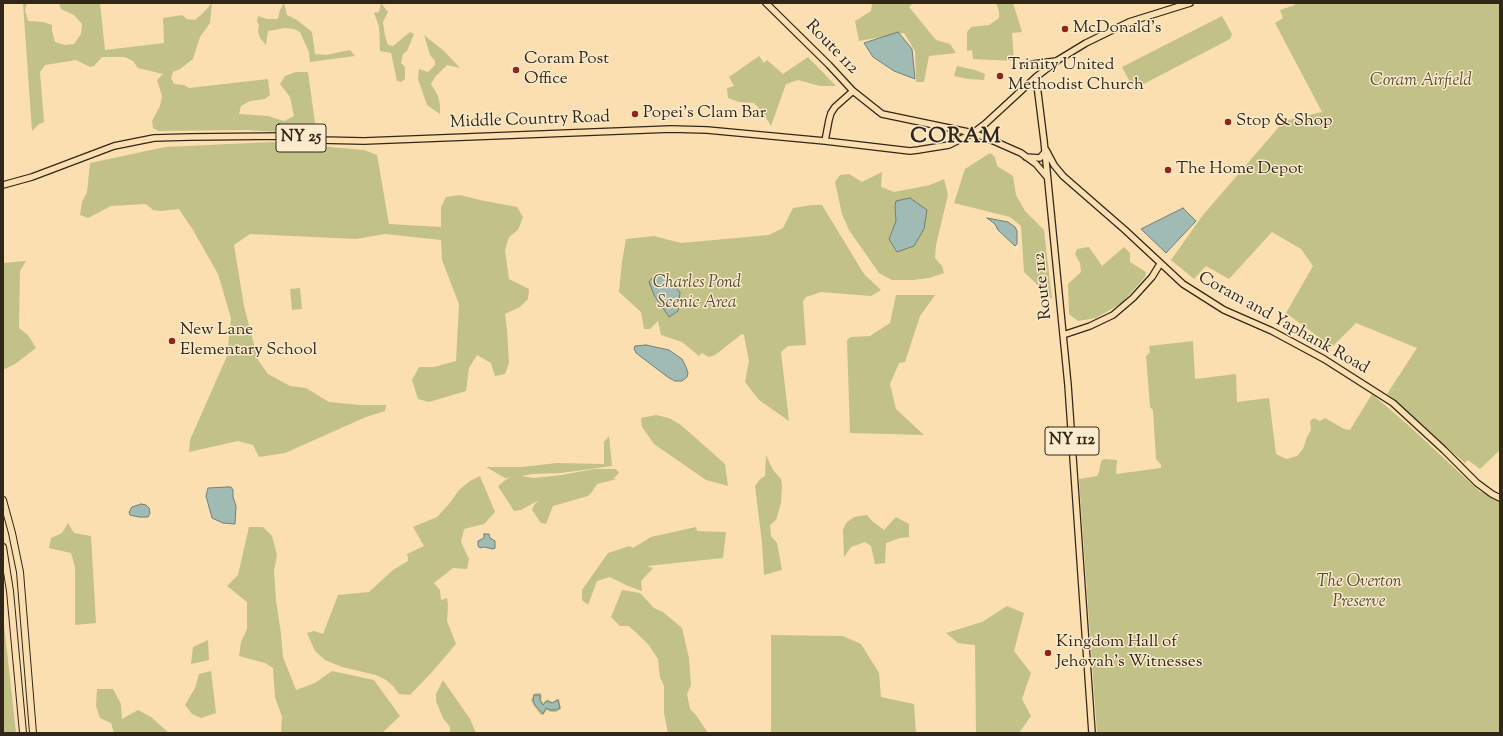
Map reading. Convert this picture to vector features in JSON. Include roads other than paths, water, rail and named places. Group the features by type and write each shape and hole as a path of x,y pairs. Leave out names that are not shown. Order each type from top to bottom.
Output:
{"highway":[{"path":"3,500 13,539 20,579 33,733"},
{"path":"3,546 10,591 23,733"}],"main road":[{"name":"Route 112","path":"766,3 829,65 853,91 882,114 973,133 996,142 1026,157 1036,164 1047,177 1068,385 1092,733"},
{"name":"Middle Country Road","path":"3,185 32,177 114,146 154,138 284,136 337,141 401,140 671,129 707,130 825,141 910,151 949,145 973,133 1056,61 1097,37 1128,23 1170,8 1190,3"},
{"path":"1028,66 1056,61"},
{"path":"1036,77 1047,177"},
{"path":"825,141 831,113 835,107 853,91"},
{"path":"1026,157 1040,158 1045,150"},
{"name":"Coram and Yaphank Road","path":"1045,150 1063,176 1103,210 1183,284 1224,310 1267,329 1324,359 1393,403 1477,483 1500,498"},
{"path":"1063,334 1090,326 1113,315 1133,298 1152,277 1160,264"}],"water":[{"path":"898,32 912,49 915,79 894,71 873,57 864,43"},
{"path":"910,198 927,210 924,229 914,246 897,252 889,239 896,221 896,201"},
{"path":"1183,208 1196,221 1166,253 1141,229"},
{"path":"987,218 1008,222 1015,227 1017,231 1017,244 1015,246 998,230 995,224"},
{"path":"663,276 680,292 678,311 669,317 654,295 649,282 652,278"},
{"path":"646,345 669,350 682,359 688,373 687,377 682,381 675,381 636,353 634,348 635,346"},
{"path":"231,487 236,506 235,524 223,523 212,518 206,496 208,488"},
{"path":"141,504 146,505 149,508 150,513 148,517 130,515 129,512 132,507"},
{"path":"484,534 489,534 490,538 495,541 495,548 480,548 478,546 478,541 484,538"},
{"path":"534,695 540,695 540,700 543,705 547,701 552,703 558,700 560,708 551,710 546,708 543,714 535,705 533,700"}],"place":[{"name":"McDonald's","path":"1065,29"},
{"name":"Coram Post Office","path":"516,70"},
{"name":"Trinity United Methodist Church","path":"1000,76"},
{"name":"Popei's Clam Bar","path":"635,114"},
{"name":"Stop & Shop","path":"1228,122"},
{"name":"The Home Depot","path":"1168,170"},
{"name":"New Lane Elementary School","path":"172,341"},
{"name":"Kingdom Hall of Jehovah’s Witnesses","path":"1048,653"}],"district":[{"name":"CORAM","path":"956,138"}],"park label":[{"name":"Coram Airfield","path":"1421,82"},
{"name":"Charles Pond Scenic Area","path":"697,294"},
{"name":"The Overton Preserve","path":"1359,593"}]}
